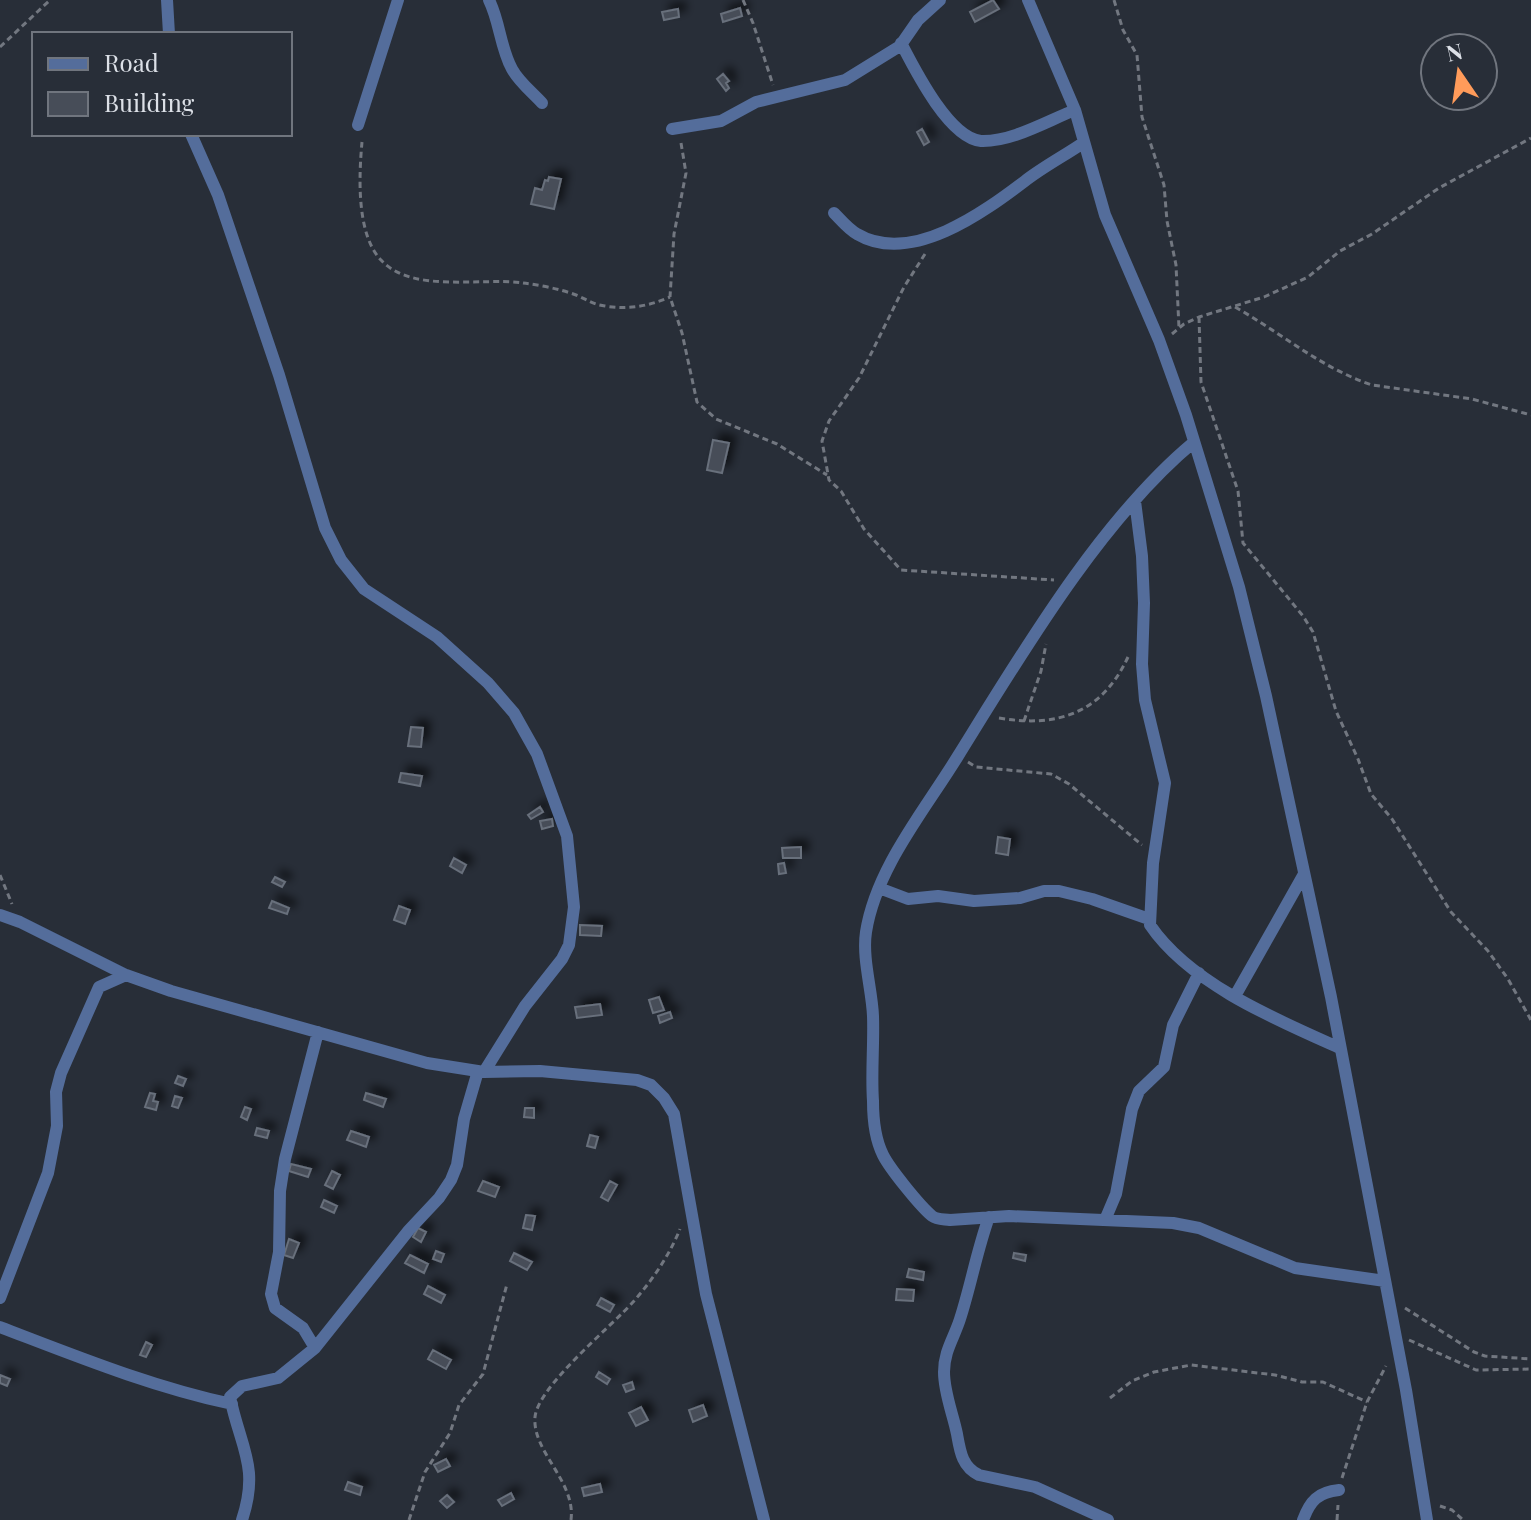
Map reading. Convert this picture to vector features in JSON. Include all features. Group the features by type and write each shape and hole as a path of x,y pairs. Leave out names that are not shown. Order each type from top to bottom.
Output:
{"street":[{"path":"167,0 169,32"},
{"path":"358,125 398,0"},
{"path":"489,0 511,68 542,103"},
{"path":"679,129 721,121 751,104 845,80 901,43 918,20 940,0"},
{"path":"1028,0 1075,110 1105,215 1162,346 1239,587 1266,696 1340,1048 1427,1520"},
{"path":"901,43 953,125 966,136 981,141 1010,136 1075,110"},
{"path":"192,136 218,195 279,375 325,528 341,560 364,589 437,637 488,683 514,713 537,754 563,823 573,877 573,930 569,945 562,959 525,1006 470,1093 457,1165 451,1180 315,1348 278,1378 242,1386 230,1397 249,1464 250,1495 242,1520"},
{"path":"834,213 857,234 870,240 896,244 925,240 956,227 1083,143"},
{"path":"1194,442 1170,462 1135,501 1071,582 939,782 883,877 865,935 873,1016 873,1114 882,1155 931,1215 950,1220 989,1217 1152,1220 1199,1228 1295,1268 1385,1281"},
{"path":"1135,501 1142,556 1145,700 1165,783 1149,919 1161,941 1199,973 1235,996 1340,1048"},
{"path":"1235,996 1304,874"},
{"path":"879,888 908,899 938,896 974,901 1059,891 1149,919"},
{"path":"0,915 126,975 171,991 427,1063 481,1072 594,1074 651,1085 674,1114 706,1294 764,1520"},
{"path":"1105,1220 1116,1194 1132,1109 1139,1091 1164,1067 1173,1025 1199,973"},
{"path":"0,1298 48,1173 57,1126 56,1092 61,1073 99,987 126,975"},
{"path":"315,1348 303,1328 275,1308 271,1294 279,1252 280,1191 285,1159 318,1032"},
{"path":"989,1217 945,1361 947,1392 961,1455 972,1472 1035,1487 1108,1520"},
{"path":"0,1327 135,1378 232,1404"},
{"path":"1303,1520 1316,1497 1324,1492 1339,1490"}],"path":[{"path":"0,47 50,0"},
{"path":"743,0 777,97"},
{"path":"1114,0 1123,30 1137,55 1142,117 1164,185 1176,265 1179,328"},
{"path":"679,129 686,173 674,234 670,297 682,333 697,402 716,419 777,444 827,475"},
{"path":"1162,346 1179,328 1199,317 1264,297 1308,277 1340,251 1372,234 1439,188 1531,138"},
{"path":"362,142 359,172 368,240 376,256 388,268 426,281 535,285 604,306 635,308 653,305 670,297"},
{"path":"934,236 904,287 859,378 825,427 822,441 827,475 841,491 864,529 901,570 1071,582"},
{"path":"1234,306 1308,354 1372,385 1472,399 1531,415"},
{"path":"1199,317 1201,382 1238,491 1243,543 1313,632 1336,711 1371,794 1392,819 1451,912 1502,969 1531,1020"},
{"path":"1024,721 1046,648 1046,620"},
{"path":"983,714 1024,721 1072,716 1108,689 1129,655"},
{"path":"957,757 976,767 1051,774 1069,784 1154,856"},
{"path":"0,875 20,922"},
{"path":"571,1520 572,1504 538,1436 534,1421 536,1411 564,1369 599,1338 647,1286 670,1251 689,1207"},
{"path":"409,1520 425,1472 450,1433 459,1405 483,1374 507,1284"},
{"path":"1388,1298 1474,1352 1485,1356 1531,1359"},
{"path":"1337,1520 1339,1490 1367,1402 1396,1339 1476,1370 1531,1369"},
{"path":"1110,1398 1132,1381 1154,1372 1191,1365 1275,1375 1302,1382 1323,1382 1367,1402"},
{"path":"1423,1500 1452,1510 1463,1520"}],"building":[{"path":"993,0 999,9 975,22 970,12"},
{"path":"740,8 742,16 723,22 721,14"},
{"path":"678,9 679,17 664,20 662,12"},
{"path":"723,74 729,81 726,91 717,79"},
{"path":"922,129 929,142 924,145 917,132"},
{"path":"549,177 561,179 554,209 531,204 535,188 542,190"},
{"path":"713,440 729,443 722,473 707,470"},
{"path":"411,727 423,728 421,747 408,746"},
{"path":"401,773 422,776 420,786 399,782"},
{"path":"540,807 543,812 531,819 528,815"},
{"path":"552,819 553,826 542,829 540,821"},
{"path":"998,837 1010,839 1008,855 996,853"},
{"path":"801,847 801,858 783,858 782,848"},
{"path":"454,858 466,865 462,873 450,866"},
{"path":"784,863 786,873 779,874 778,864"},
{"path":"275,877 285,882 282,887 272,882"},
{"path":"272,901 289,908 287,914 269,908"},
{"path":"399,906 410,910 405,924 394,920"},
{"path":"580,925 602,926 601,936 580,935"},
{"path":"659,997 664,1010 653,1013 649,1000"},
{"path":"600,1004 602,1015 577,1018 575,1007"},
{"path":"670,1012 672,1018 660,1023 658,1016"},
{"path":"178,1076 186,1079 183,1086 175,1083"},
{"path":"150,1093 155,1094 153,1101 158,1102 156,1110 145,1107"},
{"path":"366,1093 386,1099 383,1107 364,1100"},
{"path":"175,1096 182,1098 178,1108 172,1106"},
{"path":"245,1107 251,1109 247,1120 241,1117"},
{"path":"525,1108 534,1108 534,1118 524,1117"},
{"path":"257,1128 269,1131 267,1138 255,1135"},
{"path":"351,1131 369,1137 366,1147 347,1140"},
{"path":"590,1135 598,1137 595,1148 587,1146"},
{"path":"291,1164 311,1169 308,1177 289,1171"},
{"path":"332,1171 340,1175 333,1189 325,1185"},
{"path":"483,1181 499,1187 495,1197 478,1191"},
{"path":"610,1181 617,1185 608,1201 601,1197"},
{"path":"324,1200 337,1206 334,1213 321,1207"},
{"path":"526,1215 535,1216 532,1230 523,1228"},
{"path":"418,1228 426,1232 421,1242 413,1237"},
{"path":"289,1239 299,1243 293,1258 284,1255"},
{"path":"436,1251 444,1254 441,1262 433,1259"},
{"path":"514,1253 532,1262 527,1270 510,1261"},
{"path":"1014,1253 1026,1255 1025,1261 1013,1258"},
{"path":"410,1255 428,1264 424,1273 405,1263"},
{"path":"909,1269 924,1272 923,1280 907,1277"},
{"path":"428,1286 445,1295 441,1303 424,1294"},
{"path":"897,1289 914,1290 913,1301 896,1300"},
{"path":"601,1298 614,1305 610,1312 597,1305"},
{"path":"146,1342 152,1345 146,1357 140,1355"},
{"path":"433,1350 451,1360 446,1369 428,1359"},
{"path":"599,1372 610,1379 607,1384 596,1377"},
{"path":"0,1375 10,1379 7,1386 0,1383"},
{"path":"632,1382 634,1389 626,1392 623,1385"},
{"path":"703,1405 707,1416 693,1422 689,1410"},
{"path":"641,1407 648,1420 636,1426 629,1413"},
{"path":"446,1459 450,1466 438,1472 434,1465"},
{"path":"348,1482 362,1487 360,1495 345,1490"},
{"path":"600,1484 602,1492 584,1496 582,1488"},
{"path":"511,1493 514,1499 502,1506 498,1500"},
{"path":"447,1495 454,1502 447,1508 440,1501"}]}
